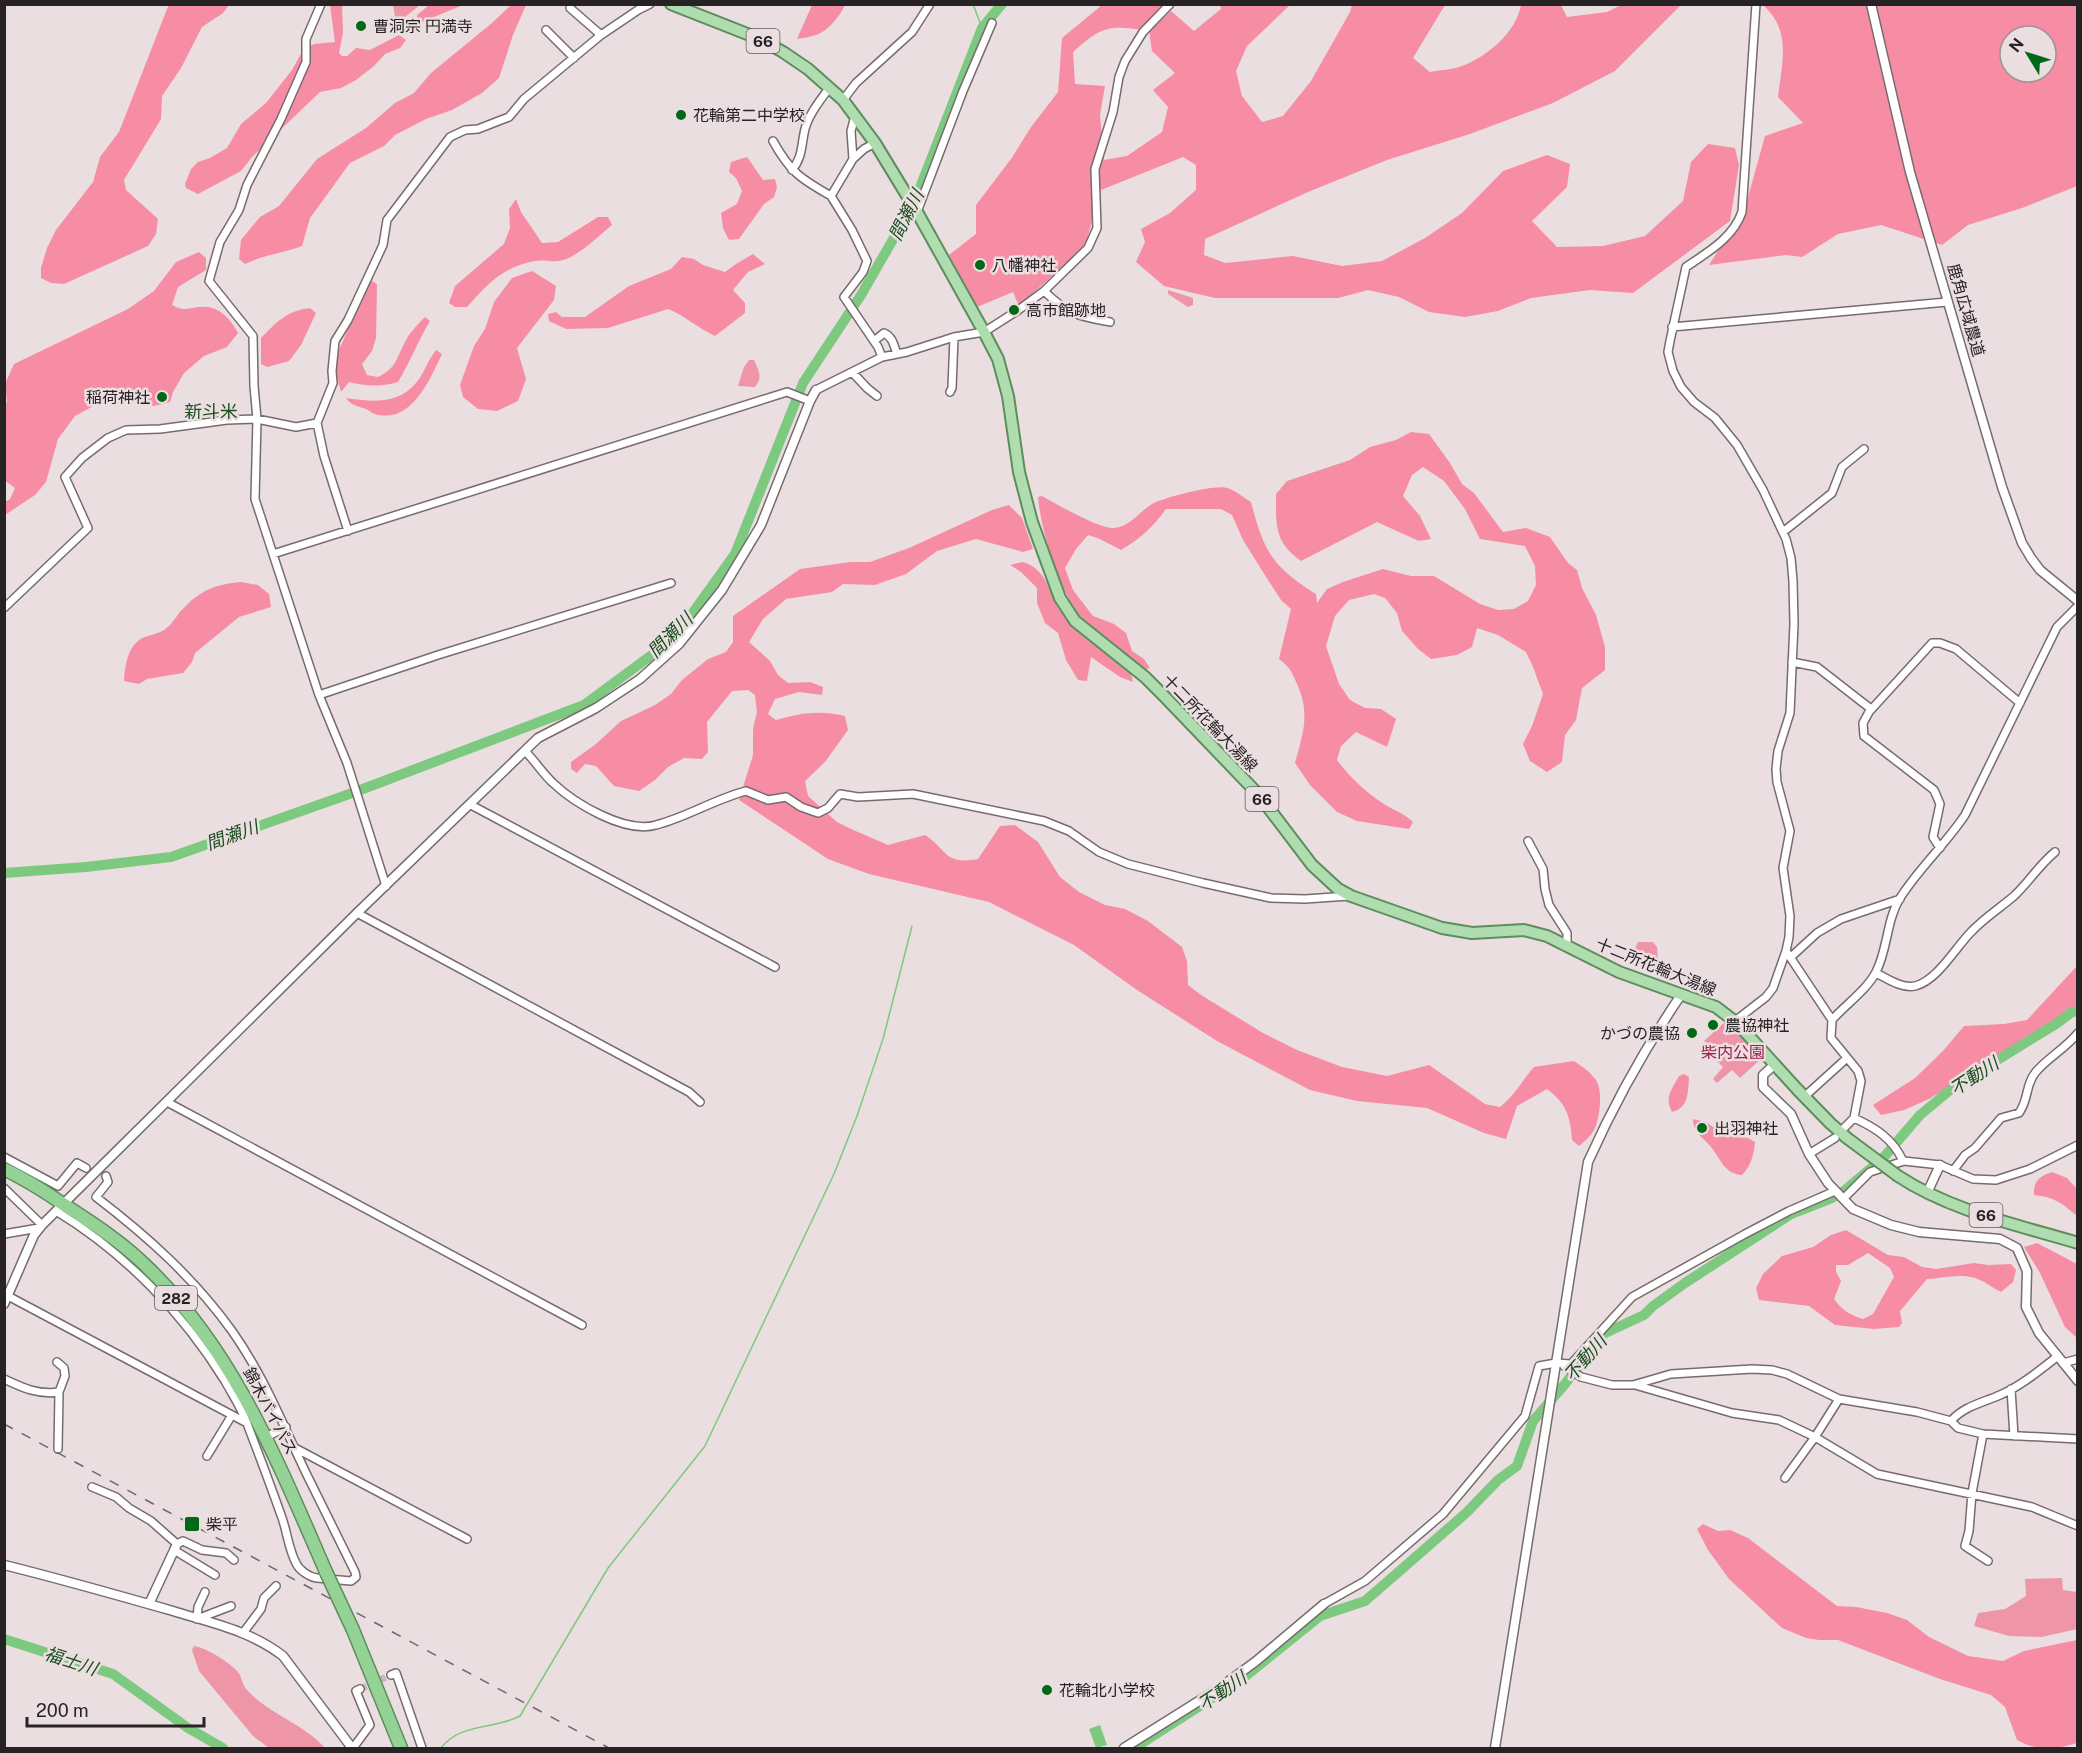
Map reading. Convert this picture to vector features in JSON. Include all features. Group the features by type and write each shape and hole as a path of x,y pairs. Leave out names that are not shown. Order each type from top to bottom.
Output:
{"highway":[{"name":"錦木バイパス","path":"4,1169 60,1208 94,1222 120,1242 164,1283 215,1347 229,1368 253,1422 266,1437 353,1630 400,1749"}],"main road":[{"name":"十二所花輪大湯線","path":"671,4 760,39 783,52 843,99 875,143 916,211 998,359 1008,396 1019,472 1032,522 1060,598 1067,610 1075,621 1145,677 1164,696 1258,794 1312,865 1328,881 1351,896 1442,928 1472,933 1524,930 1547,936 1619,972 1716,1007 1735,1021 1830,1123 1846,1133 1898,1176 1928,1193 2078,1244"}],"street":[{"path":"321,4 306,39 306,62 281,119 247,185 238,210 220,242 209,281 253,336 257,419 255,499 319,695 350,771 386,886"},
{"path":"348,531 324,456 317,423 333,383 335,341 348,320 383,245 387,220 450,137 465,130 478,129 509,117 524,99 601,35 650,4"},
{"path":"843,99 856,83 912,32 930,4"},
{"path":"106,1176 108,1182 96,1197 157,1246 199,1289 247,1354 286,1427 355,1572 356,1577 351,1581 311,1577 296,1565 253,1422 231,1415 6,1300 34,1235 357,913 538,738 596,708 640,679 686,635 722,590 761,525 808,400 816,390 882,357 954,337 984,332 1044,291 1088,248 1097,228 1095,169 1113,112 1119,77 1125,61 1143,32 1170,4"},
{"path":"1735,1021 1766,997 1773,988 1789,953 1790,916 1783,868 1790,831 1777,782 1776,769 1778,751 1790,713 1793,581 1791,558 1783,532 1763,490 1737,445 1715,418 1694,402 1678,383 1668,352 1686,267 1719,244 1736,224 1742,212 1756,4"},
{"name":"鹿角広域農道","path":"1871,4 1902,143 2002,488 2022,543 2040,570 2078,601"},
{"path":"570,8 601,35"},
{"path":"916,211 992,23"},
{"path":"546,30 574,58"},
{"path":"792,170 799,162 806,128 813,112 830,87"},
{"path":"854,159 852,131 855,116"},
{"path":"773,141 784,162 792,170 831,196 852,230 867,261 863,272 844,297 874,341 882,357"},
{"path":"831,196 854,159 864,149 875,143"},
{"path":"1044,291 1060,306 1072,313 1085,318 1110,322"},
{"path":"1672,327 1947,302"},
{"path":"874,341 884,333 888,335 892,339 897,354"},
{"path":"950,392 954,337"},
{"path":"853,373 877,396"},
{"path":"273,554 787,392 808,400"},
{"path":"4,608 88,528 65,477 82,458 108,438 126,430 160,429 227,420 257,419 296,427 317,423"},
{"path":"1783,532 1832,493 1842,467 1864,449"},
{"path":"319,695 426,659 671,583"},
{"path":"1832,1020 1876,973 1893,911 1925,864 1951,837 1965,815 2057,627 2078,606"},
{"path":"1940,848 1934,837 1940,804 1934,790 1864,736 1863,723 1871,709 1932,643 1941,643 1956,649 2020,703"},
{"path":"1792,662 1816,668 1871,709"},
{"path":"525,752 563,792 619,822 637,826 654,826 746,791 752,791 768,800 786,797 801,807 818,813 828,808 840,794 858,797 913,794 1044,821 1069,831 1099,852 1128,864 1203,883 1271,898 1305,899 1351,896"},
{"path":"471,805 775,968"},
{"path":"1528,842 1543,868 1549,904 1567,933 1567,946"},
{"path":"1876,973 1908,986 1916,986 1925,980 1948,961 1971,932 2012,897 2055,852"},
{"path":"1789,953 1841,919 1900,899"},
{"path":"357,913 689,1092 700,1102"},
{"path":"1789,953 1832,1020 1831,1038 1858,1071 1862,1081 1854,1118 1846,1133"},
{"path":"1495,1749 1588,1162 1611,1112 1681,994"},
{"path":"1953,1171 1965,1155 1975,1148 2001,1118 2019,1113 2027,1101 2027,1091 2036,1072 2068,1045 2078,1033"},
{"path":"1804,1096 1847,1058"},
{"path":"1774,1065 1763,1075 1761,1081 1763,1087 1794,1118 1809,1154 1839,1195 1853,1209 1919,1232 1998,1239 2017,1248 2026,1271 2026,1307 2039,1333 2078,1381"},
{"path":"167,1102 582,1325"},
{"path":"1854,1118 1880,1130 1903,1161"},
{"path":"1809,1154 1835,1138"},
{"path":"1124,1749 1218,1689 1255,1662 1324,1604 1365,1581 1443,1514 1525,1416 1539,1366 1556,1363 1571,1364 1607,1322 1643,1289 1666,1279 1789,1211 1839,1195 1870,1172 1903,1161 1940,1165 1973,1179 1996,1180 2076,1149"},
{"path":"4,1158 58,1186 76,1163 86,1168"},
{"path":"1928,1193 1940,1165"},
{"path":"4,1188 41,1226"},
{"path":"1998,1239 2008,1222"},
{"path":"4,1234 41,1226"},
{"path":"1951,1421 1958,1412 2011,1389 2060,1359 2078,1359"},
{"path":"57,1362 64,1368 65,1376 58,1392 58,1449"},
{"path":"1556,1363 1570,1368 1580,1377 1612,1385 1633,1385 1732,1413 1779,1420 1815,1437 1877,1474 2032,1508 2078,1526"},
{"path":"1633,1385 1671,1374 1772,1370 1787,1374 1839,1398 1917,1412 1951,1421 1958,1428 1983,1434 2078,1439"},
{"path":"4,1379 31,1391 45,1394 58,1392"},
{"path":"2011,1389 2014,1436"},
{"path":"1785,1478 1815,1437 1839,1398"},
{"path":"207,1456 231,1415"},
{"path":"266,1437 286,1427"},
{"path":"1983,1434 1965,1546 1988,1561"},
{"path":"295,1448 467,1539"},
{"path":"92,1487 116,1497 151,1521 175,1547 215,1575"},
{"path":"149,1604 175,1547 183,1541 202,1550 226,1553 234,1560"},
{"path":"4,1564 149,1604 243,1633 271,1646 283,1656 352,1749 370,1725 356,1690 360,1689"},
{"path":"243,1633 261,1610 264,1598 276,1586"},
{"path":"197,1619 198,1607 205,1592"},
{"path":"197,1619 231,1606"},
{"path":"391,1676 396,1673 422,1749"}],"green space":[{"path":"393,4 420,5 400,21 395,17"},
{"path":"1168,290 1193,298 1193,305 1188,307 1168,294"},
{"path":"749,360 754,360 759,371 759,380 755,387 738,386 744,367"},
{"path":"1638,942 1653,942 1657,947 1658,960 1653,965 1642,964 1636,968 1631,963"},
{"name":"柴内公園","path":"1726,1021 1762,1058 1740,1078 1732,1070 1717,1083 1713,1079 1723,1067 1711,1055 1715,1051 1704,1041"},
{"path":"2062,1578 2063,1590 2077,1592 2077,1629 2042,1637 2009,1636 1974,1626 1978,1613 2005,1609 2026,1596 2025,1579"},
{"path":"194,1646 211,1652 229,1664 238,1672 245,1687 255,1698 316,1739 325,1748 269,1748 253,1736 199,1671 192,1650"}],"shaded area":[{"path":"169,4 229,5 223,13 202,27 181,68 162,96 161,119 124,180 126,190 158,219 156,234 148,246 64,284 51,283 41,278 41,268 47,248 56,230 93,182 100,157 119,132"},
{"path":"330,5 342,5 343,33 339,53 342,56 347,56 356,48 370,50 399,35 406,40 400,48 385,54 356,80 341,88 320,92 252,157 241,171 198,194 186,188 185,184 191,169 198,162 227,148 241,124 266,103 292,70 303,50 314,44 335,42"},
{"path":"429,5 463,5 422,22 417,15"},
{"path":"511,5 526,5 499,78 482,93 452,110 426,119 395,135 384,146 350,163 310,218 302,246 245,264 239,259 241,240 260,217 279,206 317,159 366,128 395,103 414,93 431,73"},
{"path":"812,5 845,5 837,18 825,30 816,35 797,39"},
{"path":"1102,5 1165,5 1142,30 1111,28 1104,30 1073,52 1075,84 1105,86 1100,115 1104,160 1127,156 1162,132 1168,107 1153,90 1175,73 1152,51 1149,31 1171,11 1194,31 1221,9 1220,5 1290,5 1247,46 1236,71 1242,96 1262,122 1283,116 1311,81 1352,5 1445,5 1413,58 1430,72 1459,67 1489,51 1513,25 1521,5 1561,5 1567,17 1607,12 1621,5 1681,5 1615,71 1553,103 1470,134 1387,160 1308,192 1205,239 1204,255 1225,263 1293,256 1342,266 1382,261 1425,238 1462,213 1503,171 1547,155 1570,164 1567,187 1532,221 1557,247 1603,246 1645,236 1683,201 1691,162 1708,144 1735,148 1739,165 1730,221 1633,293 1590,290 1531,298 1498,311 1465,317 1429,312 1399,297 1368,290 1338,298 1215,298 1164,286 1136,262 1145,242 1141,229 1170,213 1196,190 1196,165 1183,157 1101,190 1085,246 1019,306 1013,292 977,307 949,255 976,234 976,205 1058,92 1062,38"},
{"path":"1763,5 2077,5 2077,186 2022,208 1968,225 1942,245 1881,225 1838,234 1802,257 1786,255 1709,265 1745,208 1765,136 1803,123 1778,97 1783,48 1778,25"},
{"path":"747,157 763,180 775,179 777,187 774,197 764,204 739,239 729,240 723,228 721,213 737,204 742,191 736,178 729,172 731,162"},
{"path":"516,199 521,212 542,243 558,242 598,217 608,217 612,225 575,255 560,261 542,260 514,267 489,283 467,307 455,307 449,303 455,286 504,244 510,228 509,209"},
{"path":"199,252 206,258 206,270 178,287 172,305 183,309 206,307 218,310 231,322 238,333 227,347 204,356 184,373 170,402 154,406 127,401 97,404 75,416 58,439 46,482 35,495 5,515 5,502 10,499 15,488 4,480 4,406 7,402 5,384 14,364 128,309 154,291 176,262"},
{"path":"753,254 765,264 748,272 733,290 745,303 745,313 715,336 668,309 608,328 566,329 549,321 548,314 556,312 562,317 585,317 629,286 671,269 682,257 694,259 703,265 725,272"},
{"path":"532,271 556,286 554,300 517,348 526,379 518,401 497,411 478,409 463,397 460,385 474,346 485,329 494,302 512,278"},
{"path":"372,281 377,284 376,338 372,351 362,364 367,375 378,377 389,370 413,329 425,317 430,321 398,382 374,385 349,382 341,392 336,374 338,352 369,283"},
{"path":"310,308 316,313 301,345 289,361 267,367 261,364 261,338 277,322 288,315"},
{"path":"436,350 442,354 426,386 411,405 401,412 377,415 353,404 346,398 376,401 404,394 419,379"},
{"path":"1411,432 1429,434 1462,484 1474,493 1503,532 1526,528 1550,537 1568,563 1577,570 1582,588 1596,615 1605,647 1605,670 1582,688 1576,720 1565,735 1562,762 1547,772 1530,761 1523,744 1543,694 1526,652 1498,635 1477,628 1472,647 1457,655 1431,659 1418,649 1402,631 1397,613 1385,598 1374,594 1349,600 1335,616 1326,646 1339,684 1350,700 1365,708 1381,709 1396,719 1387,747 1356,732 1341,746 1337,760 1368,792 1413,822 1409,829 1357,821 1337,812 1310,785 1295,763 1303,734 1304,706 1293,674 1279,659 1291,609 1281,600 1263,572 1243,540 1232,515 1221,509 1166,509 1146,532 1121,550 1088,535 1076,549 1065,568 1073,590 1093,616 1114,624 1126,633 1132,651 1144,659 1150,668 1143,670 1088,626 1070,600 1048,547 1038,497 1042,496 1088,520 1113,528 1129,522 1158,501 1201,490 1227,488 1251,502 1260,534 1272,556 1289,575 1316,594 1317,603 1327,589 1383,569 1411,576 1434,576 1480,604 1498,610 1514,609 1528,601 1536,585 1535,566 1525,546 1480,539 1465,509 1444,481 1423,467 1412,475 1403,496 1420,516 1431,539 1419,541 1377,522 1301,561 1281,540 1277,524 1276,494 1287,481 1350,460 1370,447 1396,440"},
{"path":"1009,505 1022,518 1033,549 1023,552 976,539 937,551 906,574 875,585 843,584 832,592 786,599 763,619 749,642 770,661 778,675 788,683 810,682 823,687 822,695 799,692 775,699 768,714 776,720 810,713 845,716 848,730 825,762 805,781 808,796 837,822 888,845 925,835 948,855 959,860 978,859 1000,826 1015,825 1038,842 1060,877 1079,892 1105,905 1125,909 1148,921 1182,947 1187,961 1188,985 1201,995 1263,1033 1297,1050 1342,1067 1387,1076 1429,1065 1485,1104 1500,1107 1534,1067 1574,1061 1594,1077 1600,1090 1597,1123 1584,1142 1579,1146 1572,1140 1566,1111 1559,1100 1547,1089 1517,1106 1506,1139 1484,1133 1427,1108 1357,1101 1310,1090 1217,1041 1137,990 1074,945 989,902 869,874 828,859 739,800 753,755 753,729 757,712 755,695 748,690 732,691 707,722 708,752 702,759 684,758 668,767 639,791 614,786 596,766 585,764 577,773 571,769 571,762 596,744 621,721 655,705 671,694 682,680 708,659 726,652 733,642 733,616 800,569 851,562 870,562 909,548 992,510"},
{"path":"1022,562 1030,565 1042,575 1061,612 1074,627 1130,669 1133,682 1120,677 1091,657 1087,681 1078,680 1066,660 1058,633 1045,623 1037,603 1037,588 1021,572 1010,565"},
{"path":"241,582 258,585 269,594 271,607 239,617 195,653 192,662 183,673 147,679 139,684 124,681 128,655 139,640 161,632 203,592 224,584"},
{"path":"2077,966 2077,1009 1929,1099 1904,1110 1881,1115 1873,1105 1915,1078 1943,1051 1964,1026 2004,1024 2027,1020"},
{"path":"1684,1074 1689,1077 1685,1103 1672,1112 1669,1102 1670,1093 1679,1076"},
{"path":"1693,1119 1706,1122 1726,1136 1748,1138 1755,1142 1752,1160 1742,1175 1727,1169 1697,1132"},
{"path":"2052,1172 2067,1178 2077,1189 2077,1216 2057,1201 2034,1195 2038,1180"},
{"path":"1846,1230 1888,1255 1904,1257 1922,1267 1936,1269 1974,1263 2011,1264 2016,1270 2013,1282 2001,1292 1970,1277 1927,1279 1900,1311 1902,1323 1899,1327 1874,1329 1835,1325 1809,1306 1759,1300 1756,1288 1763,1274 1782,1256 1813,1247 1831,1235","holes":["1868,1253 1890,1268 1894,1277 1873,1314 1863,1319 1850,1314 1834,1299 1841,1281 1836,1272 1836,1265 1848,1265"]},
{"path":"2037,1243 2077,1264 2077,1338 2065,1327 2040,1273 2024,1247"},
{"path":"1703,1524 1718,1531 1730,1530 1748,1538 1837,1606 1887,1613 1907,1620 1929,1637 1968,1656 2003,1661 2024,1651 2077,1640 2077,1743 2047,1749 2025,1744 2017,1740 2005,1707 1991,1695 1940,1679 1838,1640 1806,1638 1782,1628 1729,1579 1708,1550 1697,1529"},
{"path":"1100,1725 1107,1745 1096,1748 1089,1729"}],"waterway":[{"path":"973,4 982,28"},
{"name":"間瀬川","path":"4,873 86,867 171,857 355,792 584,705 653,654 692,614 735,554 803,383 861,295 914,203 982,28 1002,4"},
{"path":"441,1748 458,1734 520,1716 608,1568 705,1446 834,1174 857,1116 883,1039 912,926"},
{"name":"不動川","path":"1134,1748 1242,1679 1320,1616 1365,1601 1466,1513 1498,1480 1517,1466 1533,1421 1603,1334 1644,1315 1685,1283 1791,1214 1844,1191 1884,1157 1920,1115 1955,1086 2072,1012 2078,1011"},
{"name":"福士川","path":"4,1639 113,1674 188,1728 223,1748"}],"tunnel":[{"path":"360,1689 391,1675"}],"railway":[{"path":"4,1424 609,1748"}],"place":[{"name":"曹洞宗 円満寺","path":"361,26"},
{"name":"花輪第二中学校","path":"681,115"},
{"name":"八幡神社","path":"980,265"},
{"name":"高市館跡地","path":"1014,310"},
{"name":"稲荷神社","path":"162,397"},
{"name":"農協神社","path":"1713,1025"},
{"name":"かづの農協","path":"1692,1033"},
{"name":"出羽神社","path":"1702,1128"},
{"name":"柴平","path":"192,1524"},
{"name":"花輪北小学校","path":"1047,1690"}],"district":[{"name":"新斗米","path":"211,411"}]}
